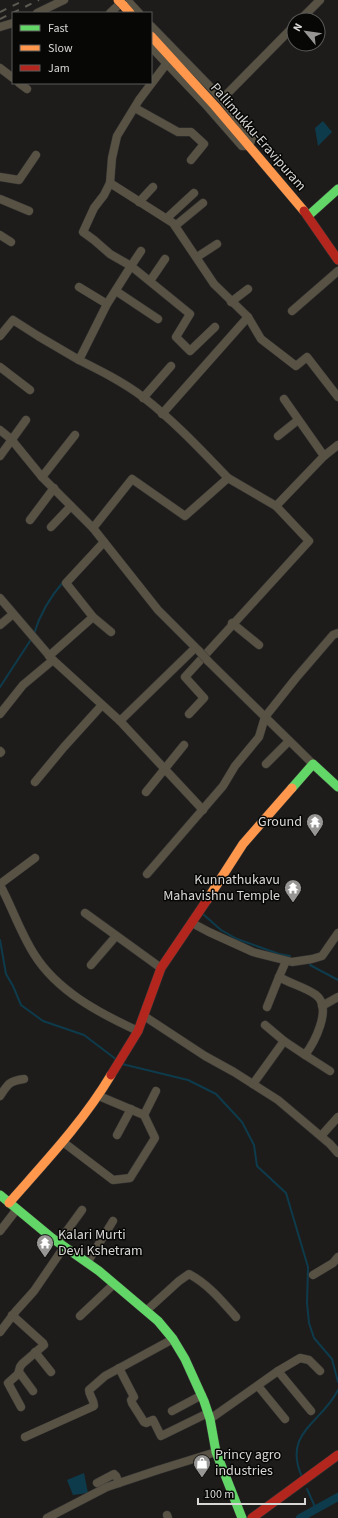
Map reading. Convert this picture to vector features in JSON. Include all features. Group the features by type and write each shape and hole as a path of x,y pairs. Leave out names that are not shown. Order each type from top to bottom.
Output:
{"main road":[{"path":"118,0 129,12"},
{"name":"Pallimukku-Eravipuram","path":"152,37 169,61 249,146 308,216 338,260"},
{"path":"308,216 338,189"},
{"path":"10,1203 63,1142 99,1096 138,1031 161,968 243,844 313,764 338,787"},
{"path":"0,1194 61,1245 114,1284 158,1321 173,1339 185,1359 202,1396 209,1416 216,1452 242,1518"},
{"path":"252,1518 338,1455"}],"street":[{"path":"39,12 64,0"},
{"path":"111,12 124,0"},
{"path":"127,0 138,12"},
{"path":"308,12 319,0"},
{"path":"0,27 12,22"},
{"path":"152,27 222,99 252,138 249,146"},
{"path":"222,99 286,34"},
{"path":"152,48 169,61 152,82"},
{"path":"1,70 12,77"},
{"path":"20,84 27,89"},
{"path":"150,84 117,136 112,158 110,183 104,195 94,208 82,232 110,254 132,266 190,314 176,337 190,351 215,327"},
{"path":"135,108 178,132 190,132 204,144 191,160"},
{"path":"0,178 19,180 36,155"},
{"path":"110,183 167,218 175,226 214,284 248,316 261,338 296,366 307,357 338,397"},
{"path":"139,202 153,187"},
{"path":"167,218 194,193"},
{"path":"0,200 29,211"},
{"path":"175,226 203,203"},
{"path":"0,235 11,242"},
{"path":"197,257 218,244"},
{"path":"79,360 107,304 141,251"},
{"path":"150,281 165,258"},
{"path":"292,311 338,271"},
{"path":"79,287 107,304"},
{"path":"232,302 248,289"},
{"path":"116,290 158,318"},
{"path":"162,414 248,316"},
{"path":"1,334 13,320 79,360 122,382 189,438 228,478 276,506 309,541 232,623 185,677 204,698 189,714"},
{"path":"143,398 171,366"},
{"path":"0,367 30,390"},
{"path":"284,399 324,456"},
{"path":"0,456 11,438 26,420"},
{"path":"278,436 298,420"},
{"path":"0,430 11,438 42,477 93,528 158,610 313,764"},
{"path":"42,477 75,435"},
{"path":"276,506 324,456 338,445"},
{"path":"93,528 132,479 185,516 228,478"},
{"path":"30,520 54,488"},
{"path":"51,527 71,506"},
{"path":"104,542 66,583 93,617 111,632"},
{"path":"0,598 51,658 120,721 164,770 203,810"},
{"path":"0,625 13,614"},
{"path":"0,714 23,685 93,617"},
{"path":"232,623 259,645"},
{"path":"147,874 176,843 223,786 235,766 259,737 265,717 333,635 338,633"},
{"path":"120,721 197,650"},
{"path":"35,782 64,747 102,706"},
{"path":"266,764 289,741"},
{"path":"146,792 184,745"},
{"path":"35,858 0,885 28,942 42,966 63,986 103,1015 138,1031"},
{"path":"85,913 161,968"},
{"path":"192,923 228,942 254,952 286,961 299,961 322,956 338,934"},
{"path":"90,965 116,936"},
{"path":"267,1007 286,961"},
{"path":"279,977 316,996 321,1001 321,1023 319,1030 305,1055"},
{"path":"322,1006 338,997"},
{"path":"144,1016 205,1056 278,1100 321,1136 338,1153"},
{"path":"265,1025 284,1041 330,1070"},
{"path":"253,1084 284,1041"},
{"path":"0,1096 8,1083 13,1080 24,1079"},
{"path":"144,1115 156,1091"},
{"path":"63,1142 113,1180 130,1178 155,1138 144,1115 99,1096"},
{"path":"117,1134 131,1109"},
{"path":"321,1136 337,1115"},
{"path":"0,1231 17,1209"},
{"path":"0,1332 12,1315 34,1291 82,1210"},
{"path":"87,1263 113,1221"},
{"path":"313,1275 333,1263 338,1257"},
{"path":"146,1311 179,1281 189,1274 209,1288 236,1317"},
{"path":"80,1316 114,1284"},
{"path":"12,1315 44,1345 20,1367 18,1374 8,1383 21,1407"},
{"path":"25,1437 94,1406 94,1400 89,1393 89,1390 105,1376 173,1339"},
{"path":"35,1352 51,1372"},
{"path":"120,1368 134,1397 131,1400 132,1403 144,1422 146,1423 153,1420 161,1436 209,1416 300,1358 308,1360 320,1371"},
{"path":"278,1371 311,1410"},
{"path":"19,1372 33,1391"},
{"path":"258,1386 285,1419"},
{"path":"172,1411 202,1396"},
{"path":"47,1518 107,1487 216,1452"},
{"path":"97,1483 114,1474 119,1483"}],"water":[{"path":"323,121 332,132 318,146 315,128"},
{"path":"84,1473 88,1493 73,1495 67,1480"}],"waterway":[{"path":"34,634 39,619 46,606 64,581"},
{"path":"0,687 32,638"},
{"path":"204,915 221,930 237,939 279,954 290,956"},
{"path":"0,940 6,974 21,1005 43,1021 84,1035 117,1060"},
{"path":"310,965 338,980"},
{"path":"122,1064 188,1080 216,1094 242,1122 254,1145 257,1166 286,1193 308,1267 307,1303 309,1323 314,1338 332,1359 338,1382"},
{"path":"302,1477 297,1462 297,1449 300,1438 331,1401 338,1390"},
{"path":"307,1489 316,1509"},
{"path":"300,1518 338,1497"}],"railway":[{"path":"0,12 25,0"},
{"path":"14,12 39,0"},
{"path":"0,19 12,13"}],"traffic: fast":[{"path":"308,216 338,189"},
{"path":"292,788 313,764 338,787"},
{"path":"0,1195 52,1238 99,1271 158,1321 173,1339 185,1359 204,1401 210,1419 216,1452 242,1518"}],"traffic: slow":[{"path":"118,0 123,5"},
{"path":"123,5 129,12"},
{"path":"152,37 215,106 304,211"},
{"path":"207,900 243,844 292,788"},
{"path":"9,1203 76,1125 111,1075"}],"traffic: jam":[{"path":"304,211 338,260"},
{"path":"111,1075 138,1031 161,968 207,900"},
{"path":"252,1518 338,1455"}],"place":[{"name":"Ground","path":"315,837"},
{"name":"Kunnathukavu Mahavishnu Temple","path":"293,903"},
{"name":"Kalari Murti Devi Kshetram","path":"45,1258"},
{"name":"Princy agro industries","path":"202,1478"}]}
